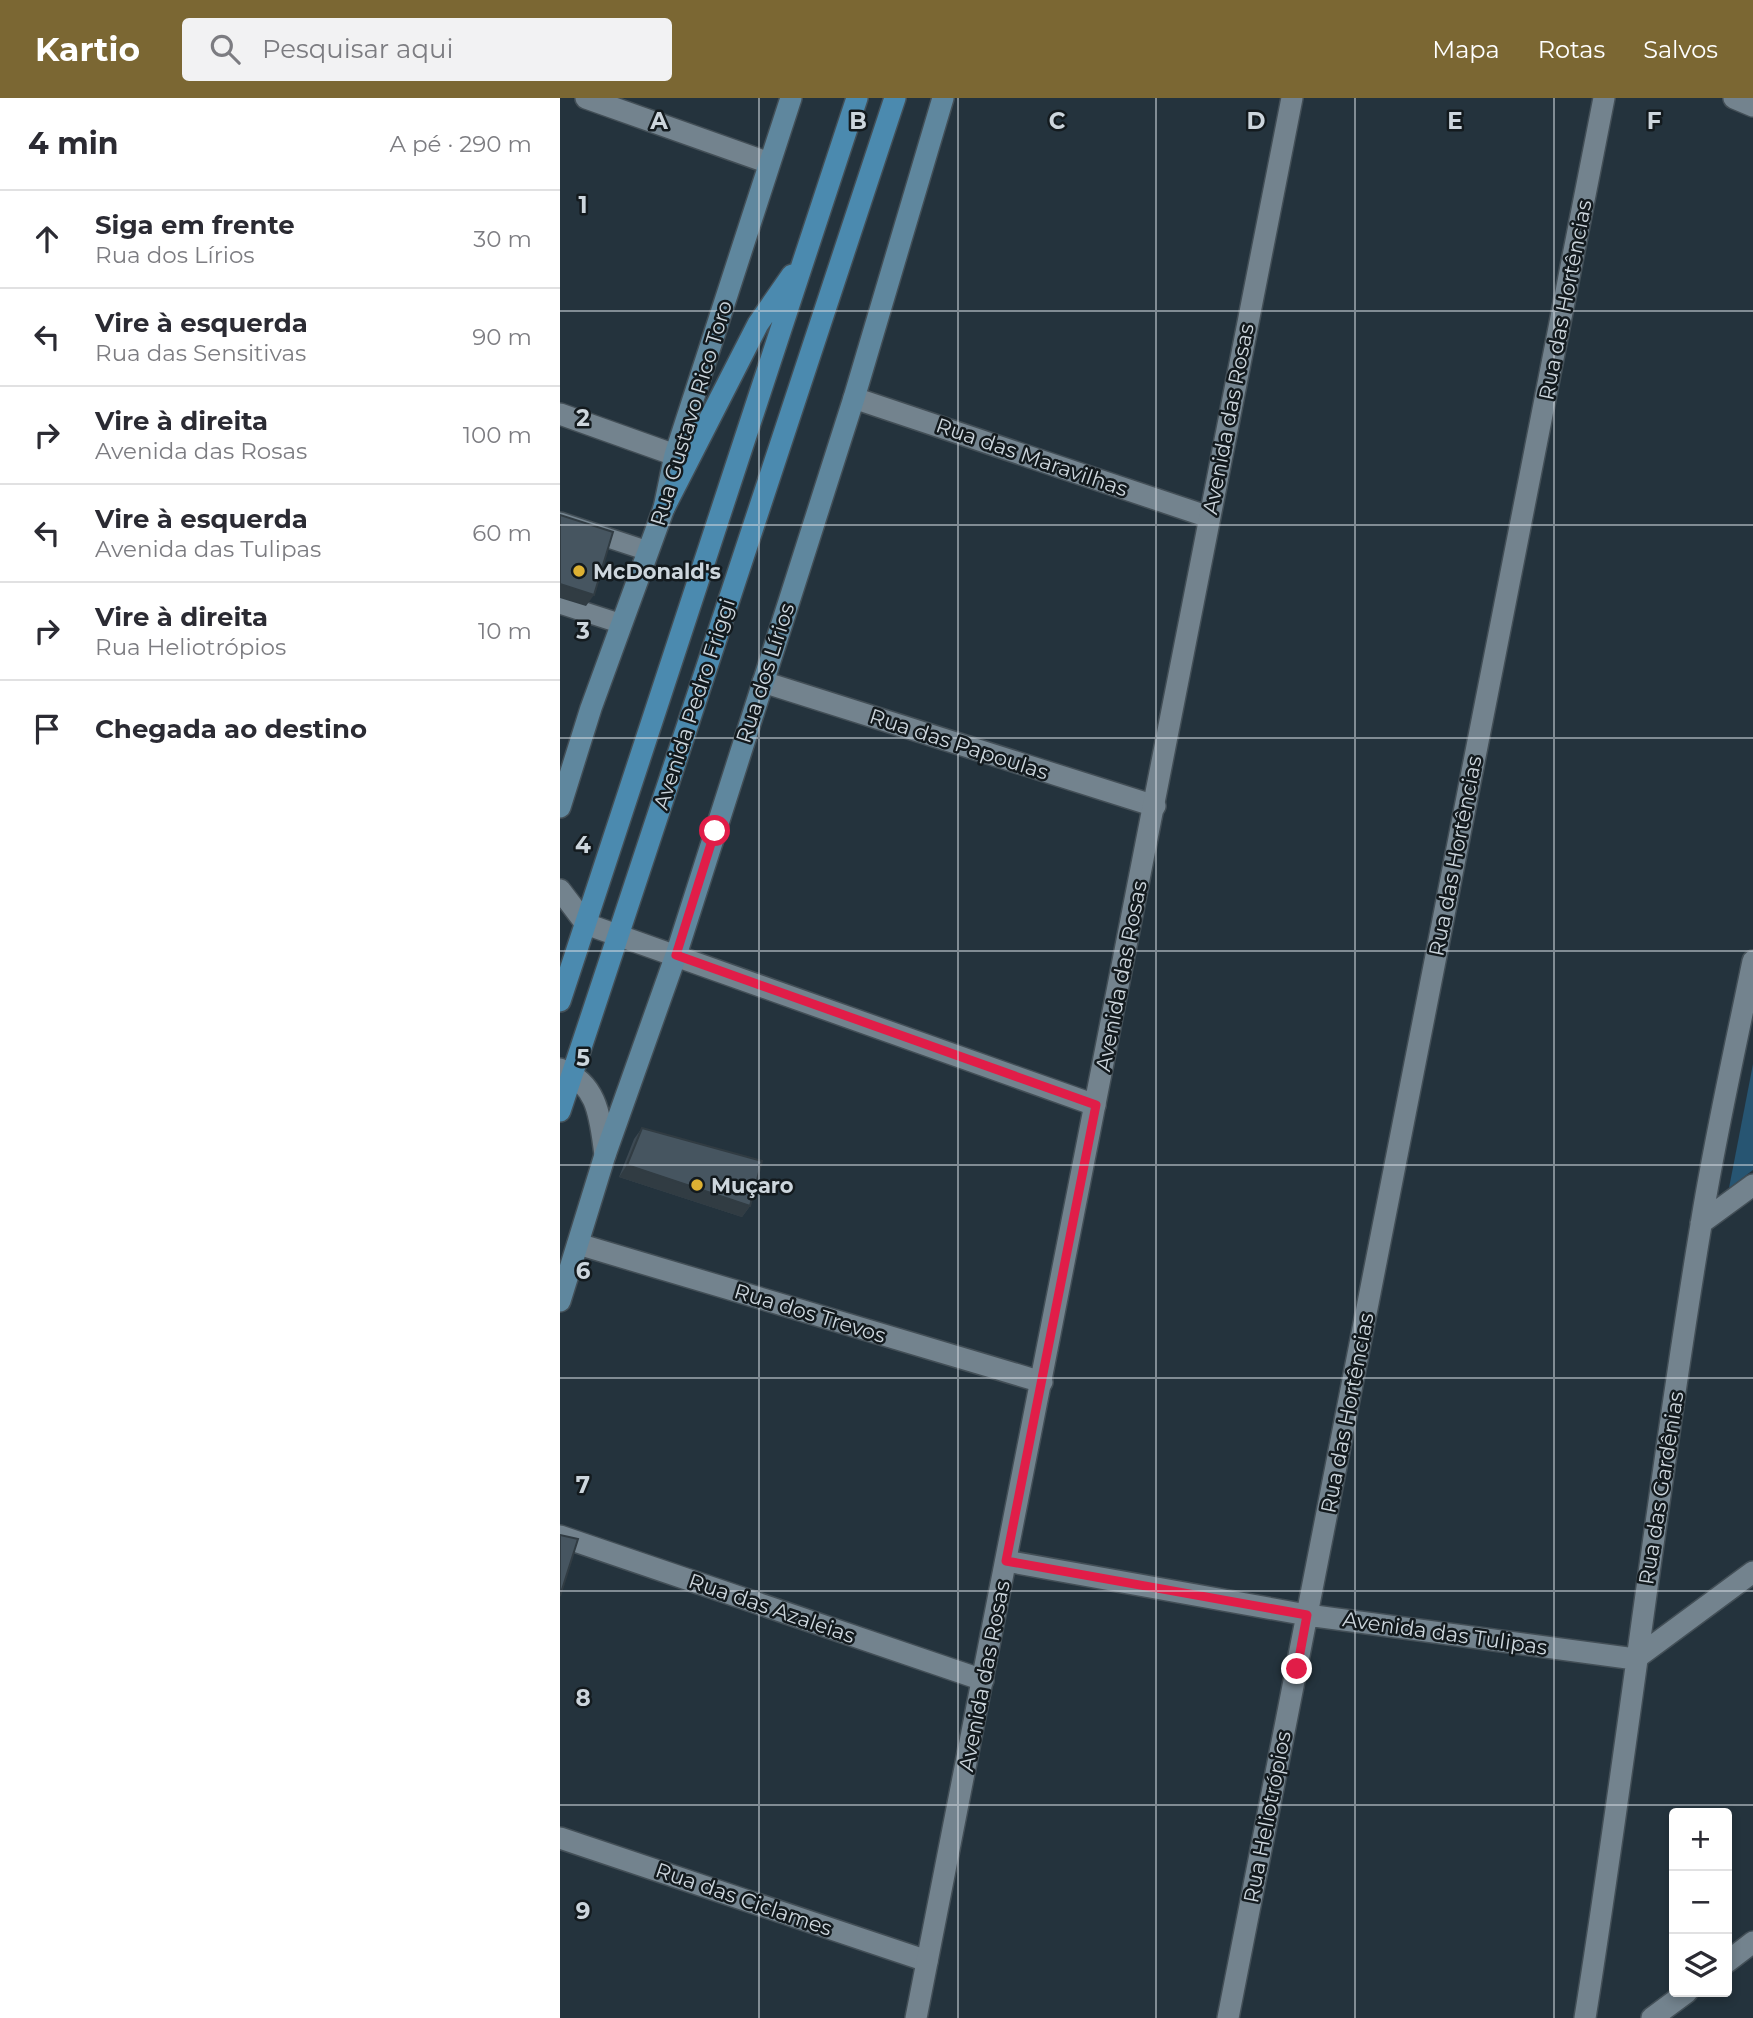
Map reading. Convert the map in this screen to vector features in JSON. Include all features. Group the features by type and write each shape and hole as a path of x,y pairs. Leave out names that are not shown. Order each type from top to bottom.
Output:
{"main road":[{"name":"Rua Gustavo Rico Toro","path":"560,807 664,508 675,455 791,98"},
{"name":"Avenida Pedro Friggi","path":"560,1001 857,98"},
{"name":"Avenida Pedro Friggi","path":"560,1111 566,1071 618,934 895,98"},
{"name":"Rua dos Lírios","path":"560,1301 604,1155 676,955 854,398 943,98"},
{"path":"664,508 758,324 806,257"}],"street":[{"path":"586,98 769,163"},
{"name":"Avenida das Rosas","path":"916,2018 1292,98"},
{"name":"Rua das Hortências","path":"1307,1615 1604,98"},
{"path":"1734,98 1753,106"},
{"name":"Rua das Maravilhas","path":"854,398 1209,517"},
{"path":"560,414 675,455"},
{"name":"Rua das Papoulas","path":"763,682 1155,806"},
{"path":"560,890 586,924 1096,1105"},
{"name":"Rua das Gardênias","path":"1585,2018 1622,1788 1635,1659 1701,1223 1753,961"},
{"path":"566,1071 589,1088 598,1107 604,1155"},
{"path":"1701,1223 1753,1185"},
{"name":"Rua dos Trevos","path":"578,1244 1042,1382"},
{"name":"Rua das Azaleias","path":"560,1536 983,1681"},
{"name":"Avenida das Tulipas","path":"1006,1561 1307,1615 1635,1659"},
{"path":"1635,1659 1753,1572"},
{"name":"Rua Heliotrópios","path":"1228,2018 1307,1615"},
{"name":"Rua das Ciclames","path":"560,1838 927,1961"},
{"path":"1732,1958 1753,1942"},
{"path":"1652,2018 1680,1997"}],"lane":[{"path":"560,522 648,551"},
{"path":"560,604 622,624"}],"shaded area":[{"path":"1753,1064 1753,1170 1729,1188"}],"building":[{"name":"McDonald's","path":"560,515 613,532 594,595 560,584"},
{"name":"Muçaro","path":"642,1128 762,1161 750,1206 627,1165"},
{"path":"560,1535 578,1539 560,1596"}],"place":[{"name":"McDonald's","path":"579,571"},
{"name":"Muçaro","path":"697,1185"}],"route":[{"path":"715,831 676,955 1096,1105 1006,1561 1307,1615 1297,1669"}]}
